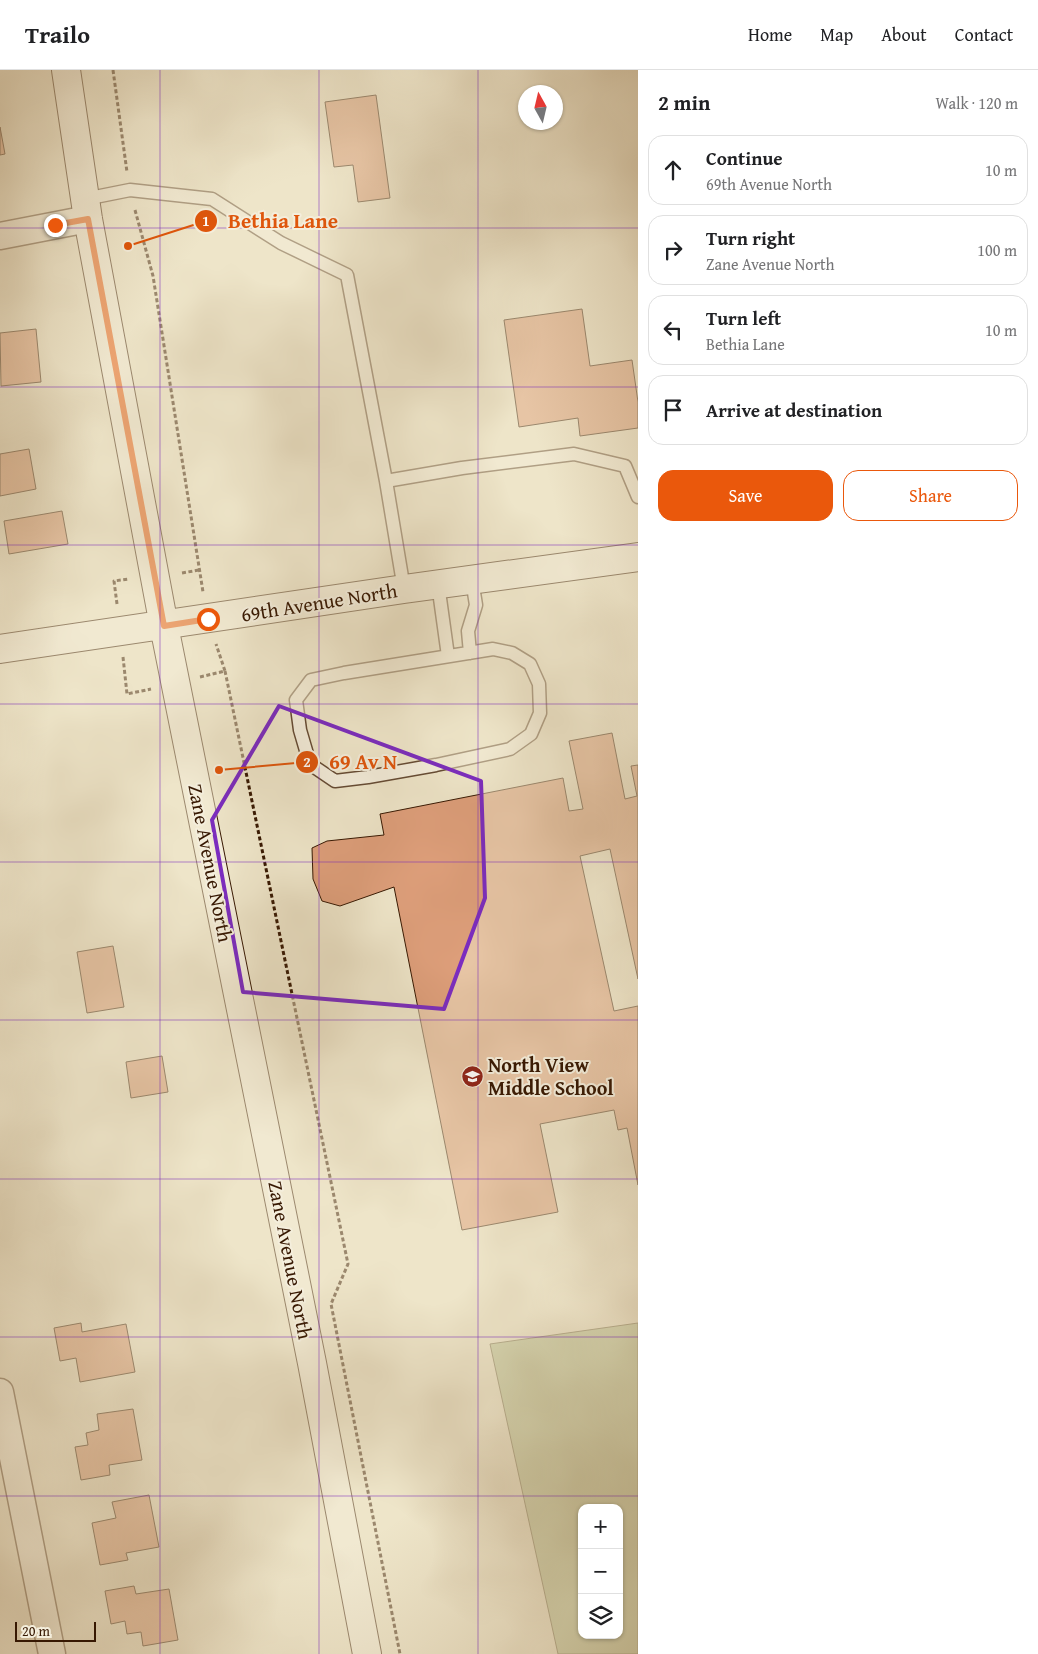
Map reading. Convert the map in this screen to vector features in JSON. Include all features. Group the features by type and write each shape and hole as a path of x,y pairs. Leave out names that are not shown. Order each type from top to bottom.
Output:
{"street":[{"name":"Zane Avenue North","path":"66,70 86,209 164,626 312,1363 367,1654"},
{"path":"0,236 86,209"},
{"name":"69th Avenue North","path":"0,650 438,584 638,557"},
{"path":"0,1392 52,1654"}],"lane":[{"path":"86,209 130,190 212,199 281,243 347,275 386,481 404,589"},
{"path":"386,481 462,468 574,454 625,466 638,497"},
{"path":"470,653 468,630 476,605 472,580"},
{"path":"438,584 448,656"},
{"path":"493,649 512,652 530,664 539,684 540,713 531,734 510,749 436,765 368,777 335,780 310,764 300,730 296,700 311,680 470,653 493,649"}],"path":[{"path":"113,70 130,190 153,276 199,570"},
{"path":"225,671 348,1264 331,1304 400,1654"}],"highlighted area":[{"path":"279,706 481,781 485,898 444,1009 243,992 212,820"}],"green space":[{"path":"638,1323 638,1654 558,1654 490,1344"}],"building":[{"path":"376,95 390,198 358,202 353,165 334,167 325,102"},
{"path":"0,127 5,154 0,155"},
{"path":"582,309 590,366 632,360 638,402 638,428 580,436 578,418 519,427 504,320"},
{"path":"36,329 41,382 1,386 0,333"},
{"path":"29,449 36,489 0,496 0,454"},
{"path":"62,511 68,544 9,554 4,521"},
{"name":"North View Middle School","path":"612,733 625,799 637,796 631,766 638,765 638,979 610,849 580,856 614,1011 638,1006 638,1185 627,1128 618,1130 614,1110 540,1124 558,1212 462,1230 394,887 340,906 322,901 313,879 312,848 327,841 384,835 380,814 563,778 569,811 583,809 569,741"},
{"path":"113,946 124,1007 87,1013 77,952"},
{"path":"162,1056 168,1092 131,1098 126,1062"},
{"path":"81,1323 82,1332 126,1324 135,1372 80,1382 76,1358 60,1361 54,1328"},
{"path":"133,1409 142,1460 109,1465 110,1475 81,1480 75,1447 88,1445 86,1433 99,1430 97,1414"},
{"path":"149,1495 159,1547 126,1553 128,1560 100,1565 92,1523 116,1518 112,1502"},
{"path":"134,1586 136,1594 169,1589 178,1640 143,1646 141,1632 127,1634 125,1621 111,1624 105,1591"}],"place":[{"name":"Bethia Lane","path":"128,246"},
{"name":"69 Av N","path":"219,770"},
{"name":"North View Middle School","path":"472,1076"}],"route":[{"path":"55,225 88,219 164,626 208,619"}]}
